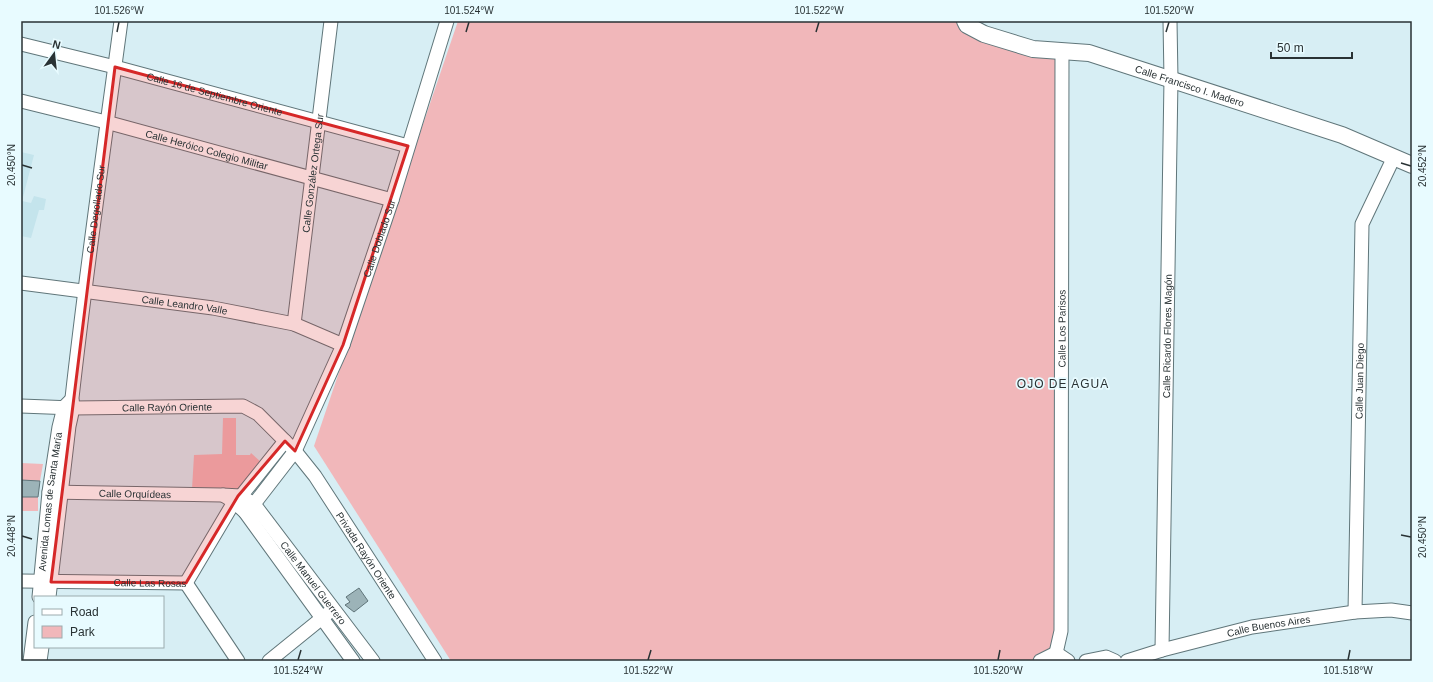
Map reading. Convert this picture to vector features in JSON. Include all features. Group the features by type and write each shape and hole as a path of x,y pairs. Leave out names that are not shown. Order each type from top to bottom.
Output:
{"street":[{"name":"Calle Degollado Sur","path":"70,404 106,122 121,21"},
{"name":"Calle González Ortega Sur","path":"294,324 331,21"},
{"name":"Calle Doblado Sur","path":"295,451 343,345 392,200 447,21"},
{"name":"Calle Francisco I. Madero","path":"965,21 967,25 991,37 1033,49 1089,53 1171,79 1342,135 1412,165"},
{"name":"Calle Ricardo Flores Magón","path":"1156,655 1171,79 1170,21"},
{"name":"Calle 16 de Septiembre Oriente","path":"21,44 115,67 408,146"},
{"name":"Calle Los Parisos","path":"1056,653 1062,631 1062,51"},
{"name":"Calle Heróico Colegio Militar","path":"21,101 106,122 392,200"},
{"name":"Calle Juan Diego","path":"1355,612 1362,224 1394,157"},
{"name":"Calle Leandro Valle","path":"21,283 213,308 294,324 343,345"},
{"name":"Calle Rayón Oriente","path":"21,406 70,404 242,406 258,414 295,451"},
{"name":"Avenida Lomas de Santa María","path":"49,596 46,582 55,492 70,404"},
{"path":"186,583 238,499 285,440"},
{"path":"249,508 295,451"},
{"name":"Privada Rayón Oriente","path":"295,451 315,476 435,661"},
{"name":"Calle Orquídeas","path":"55,492 222,495 238,499"},
{"name":"Calle Manuel Guerrero","path":"238,499 249,508 333,609 373,661"},
{"name":"Calle Manuel Guerrero","path":"249,508 321,618 353,661"},
{"name":"Calle Las Rosas","path":"21,581 186,583 238,661"},
{"name":"Avenida Lomas de Santa María","path":"39,596 46,582"},
{"path":"269,661 333,609"},
{"name":"Calle Buenos Aires","path":"1127,661 1156,655 1252,627 1355,612 1391,610 1412,613"},
{"path":"30,661 34,630"},
{"path":"40,661 42,648"},
{"path":"1040,661 1056,653 1068,661"},
{"path":"1086,661 1106,657 1115,661"}],"highlighted area":[{"path":"115,67 408,146 343,345 295,451 285,441 238,496 186,583 51,582"}],"shaded area":[{"path":"21,152 34,155 22,201 31,203 34,196 46,199 44,210 39,210 31,238 21,236"}],"green space":[{"path":"458,21 963,21 1061,50 1054,649 1039,661 451,661 314,446"},
{"path":"223,418 236,418 236,455 250,455 251,453 262,463 239,490 192,489 194,455 222,454"},
{"path":"21,463 43,464 40,481 21,480"},
{"path":"21,497 38,497 38,511 21,511"}],"building":[{"path":"21,480 40,481 38,497 21,497"},
{"path":"359,588 368,601 354,612 345,605 350,602 346,597"}],"district":[{"name":"OJO DE AGUA","path":"1063,384"}]}
